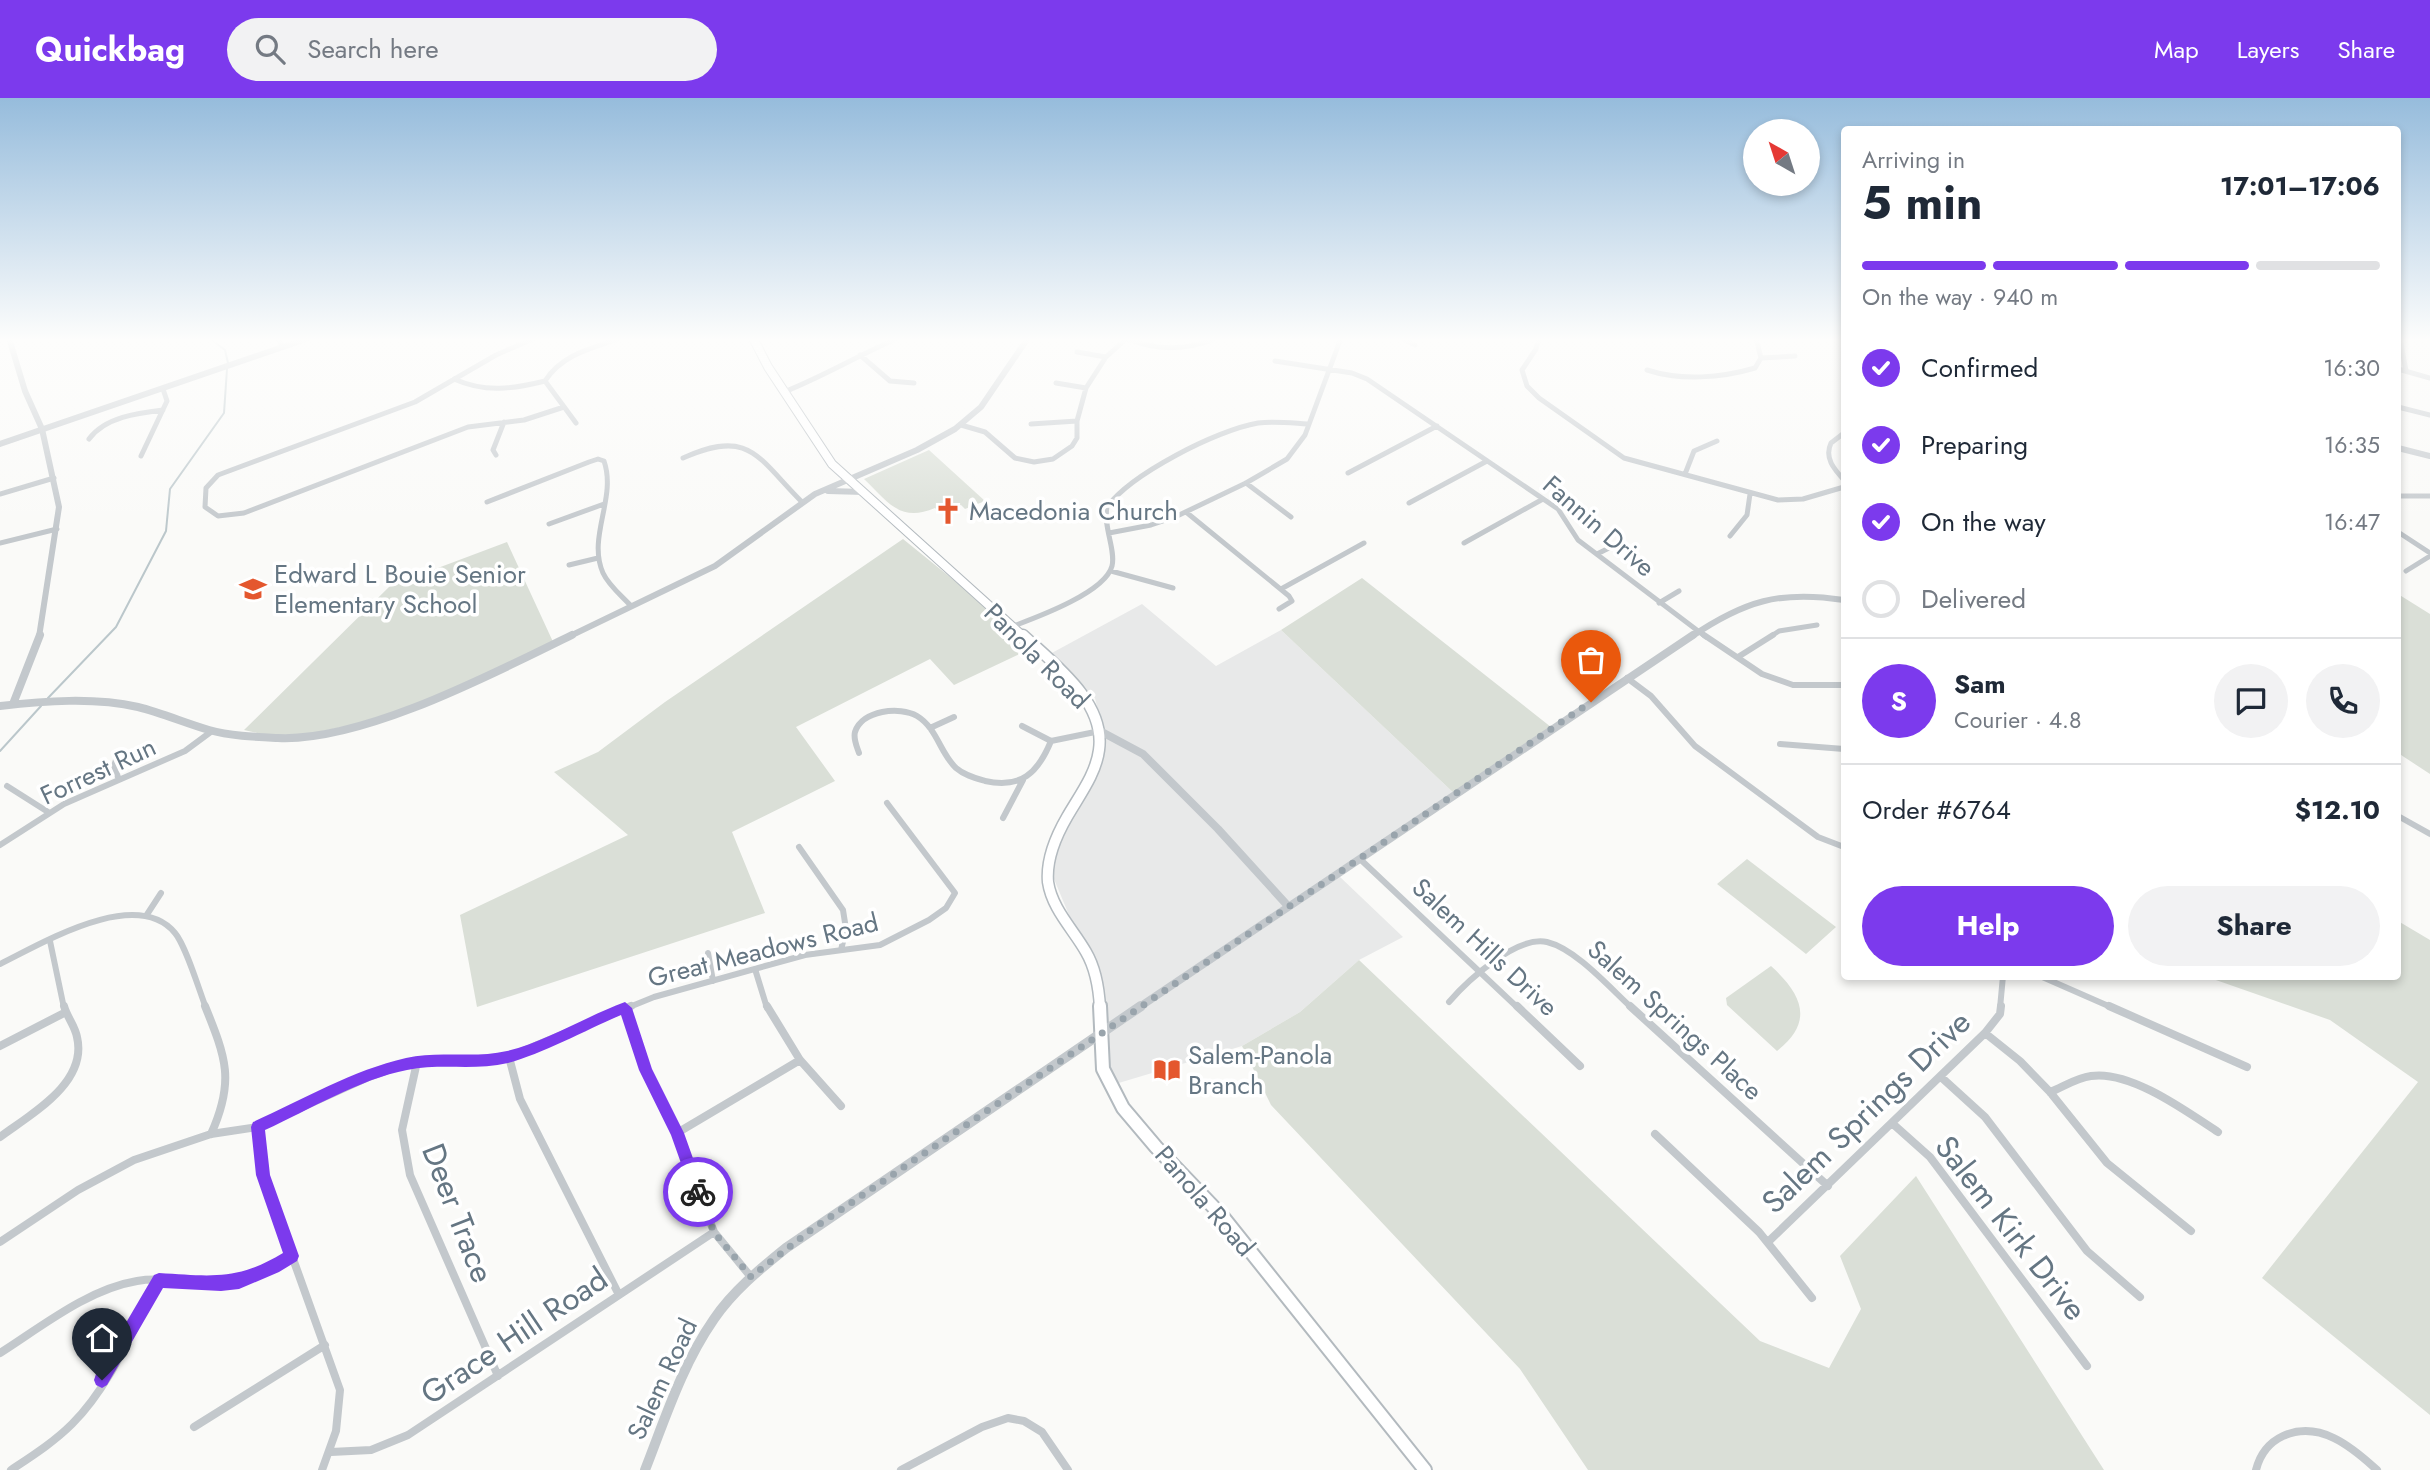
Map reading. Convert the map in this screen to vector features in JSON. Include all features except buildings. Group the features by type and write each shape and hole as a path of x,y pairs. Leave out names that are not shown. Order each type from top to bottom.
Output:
{"main road":[{"name":"Panola Road","path":"790,402 816,445 832,464 1011,626 1082,695 1093,710 1100,731 1094,767 1054,843 1048,878 1053,899 1091,960 1098,981 1104,1069 1116,1098 1222,1216 1425,1470"}],"street":[{"path":"13,704 40,634 59,507 42,429 29,402"},
{"path":"0,443 124,402"},
{"path":"141,456 167,402"},
{"path":"415,402 218,475 210,481 204,492 205,507 218,516 244,513 468,427 534,417 564,407"},
{"path":"560,402 576,423"},
{"path":"0,706 43,701 110,703 137,707 212,731 298,739 376,720 468,685 726,560 802,502 941,438 961,425 986,402"},
{"path":"961,425 985,432 1015,458 1045,462 1072,446 1077,438 1077,421 1082,402"},
{"path":"1109,533 1151,525 1186,512 1246,483 1287,459 1302,441 1316,402"},
{"name":"Fannin Drive","path":"1401,402 1543,499 1562,514 1578,540 1659,603 1762,674 1783,683 1803,686 1841,685"},
{"path":"1545,402 1624,458 1645,466 1685,474 1750,494 1793,501 1841,488"},
{"path":"2401,408 2430,415"},
{"path":"89,439 97,428 128,417 163,410"},
{"path":"1031,424 1077,421"},
{"path":"1011,626 1098,586 1111,571 1109,533 1105,519 1111,498 1139,477 1241,427 1275,421 1307,424"},
{"path":"496,455 493,450 503,422"},
{"path":"1348,472 1437,426"},
{"path":"1841,435 1829,444 1826,451 1831,466 1841,477"},
{"path":"1685,474 1691,452 1699,446 1717,441"},
{"path":"683,458 712,446 740,445 748,448 802,502"},
{"path":"2401,449 2430,456"},
{"path":"488,502 598,459 604,461 609,475 598,558 603,575 631,606"},
{"path":"1409,503 1487,461"},
{"path":"821,491 834,479 832,464"},
{"path":"0,494 54,478"},
{"path":"1246,483 1291,517"},
{"path":"821,491 864,492"},
{"path":"1730,536 1748,515 1750,494"},
{"path":"2401,496 2430,496"},
{"path":"1464,543 1543,499"},
{"path":"549,524 593,506 604,505"},
{"path":"1186,512 1281,589 1292,601 1279,609"},
{"path":"0,543 57,529"},
{"path":"2401,534 2430,555 2406,571"},
{"path":"1281,589 1364,543"},
{"path":"1597,555 1612,547"},
{"path":"569,565 598,558"},
{"path":"1111,571 1173,588"},
{"path":"1659,603 1679,591"},
{"name":"Salem Road","path":"645,1470 687,1366 714,1320 751,1277 794,1242 1287,906 1699,632 1745,604 1763,598 1798,594 1841,600"},
{"path":"1738,657 1779,631 1817,625"},
{"path":"1627,678 1651,696 1695,746 1818,837 1841,846"},
{"path":"859,752 854,740 856,728 873,716 894,711 908,712 918,716 930,728 954,766 966,775 995,782 1023,780"},
{"path":"930,728 954,717"},
{"path":"1022,726 1051,741 1100,731 1143,754 1218,829 1287,906"},
{"name":"Forrest Run","path":"0,845 24,832 48,812 185,751 212,731"},
{"path":"1003,818 1023,780 1040,761 1051,741"},
{"path":"1099,744 1115,741"},
{"path":"1780,744 1841,749"},
{"path":"117,757 114,766 119,780"},
{"path":"7,786 48,812"},
{"name":"Great Meadows Road","path":"0,1242 109,1171 211,1134 258,1127 366,1078 416,1062 437,1059 483,1061 509,1056 625,1008 713,981 805,955 866,948 892,940 929,920 953,901 955,893 887,803"},
{"path":"2401,818 2430,834"},
{"path":"800,847 843,910 846,929 841,950"},
{"name":"Salem Hills Drive","path":"1360,859 1580,1066"},
{"path":"146,916 161,893"},
{"path":"0,964 108,918 128,914 160,920 178,934 222,1048 227,1092 211,1134"},
{"name":"Salem Springs Place","path":"1449,1002 1482,972 1511,951 1540,940 1567,952 1828,1186"},
{"path":"0,1137 45,1103 70,1078 79,1053 78,1037 66,1013 50,941"},
{"path":"708,953 713,981"},
{"path":"755,969 759,991 767,1009 800,1060 841,1106"},
{"name":"Salem Springs Drive","path":"1768,1242 1985,1033 2000,1014 2003,980"},
{"path":"2049,980 2247,1067"},
{"path":"625,1008 646,1070 677,1133 714,1232 751,1277"},
{"path":"0,1046 66,1013"},
{"path":"1985,1033 2020,1061 2107,1163 2191,1231"},
{"path":"509,1056 520,1099 619,1295"},
{"path":"677,1133 800,1060"},
{"name":"Deer Trace","path":"416,1062 402,1130 410,1175 498,1376"},
{"path":"2050,1093 2091,1076 2121,1080 2174,1103 2218,1132"},
{"path":"1941,1077 1985,1117 2087,1251 2140,1297"},
{"name":"Salem Kirk Drive","path":"1893,1124 1930,1157 2087,1366"},
{"path":"258,1127 263,1175 340,1390 339,1424 331,1452 322,1470"},
{"path":"1655,1134 1768,1242 1799,1278 1812,1298"},
{"name":"Grace Hill Road","path":"331,1452 371,1450 408,1436 714,1232"},
{"path":"0,1353 109,1289 137,1281 221,1284 239,1281 274,1267 292,1256"},
{"path":"11,1470 21,1467 79,1416 159,1280"},
{"path":"194,1427 325,1345"},
{"path":"901,1470 982,1427 1008,1418 1024,1421 1042,1432 1068,1470"},
{"path":"2256,1470 2259,1456 2270,1443 2292,1431 2303,1430 2319,1431 2339,1439 2377,1470"}],"shaded area":[{"path":"929,450 985,501 965,509 961,505 938,511 935,508 913,513 895,508 864,479"},
{"path":"903,539 1013,628 1030,649 954,685 930,659 796,727 835,781 732,832 765,913 477,1007 460,915 628,835 554,772 598,752 665,702"},
{"path":"507,542 554,644 435,703 381,719 284,739 244,730 390,586"},
{"path":"1362,578 1556,731 1458,797 1281,630"},
{"path":"2401,596 2430,614 2430,774 2401,755"},
{"path":"1142,604 1216,666 1281,630 1458,797 1339,876 1403,937 1359,960 1300,1012 1242,1046 1112,1085 1097,989 1099,965 1069,915 1054,879 1049,850 1084,796 1102,728 1095,698 1050,654"},
{"path":"1747,859 1836,927 1806,954 1717,884"},
{"path":"2401,923 2430,940 2430,1415 2262,1278 2418,1082 2330,1020 2216,980 2401,980"},
{"path":"1359,960 1760,1341 1829,1368 1861,1309 1840,1256 1916,1176 2104,1470 1588,1470 1520,1369 1271,1105 1242,1046 1300,1012"},
{"path":"1771,966 1791,987 1800,1009 1796,1030 1777,1051 1727,1005 1726,998"}],"waterway":[{"path":"48,698 116,627 166,531 170,489 224,413 225,402"},
{"path":"0,751 41,706"}],"way so far":[{"path":"698,1192 714,1232 751,1277 811,1230 1591,702"}],"place":[{"name":"Macedonia Church","path":"948,511"},
{"name":"Edward L Bouie Senior Elementary School","path":"253,589"},
{"name":"Salem-Panola Branch","path":"1167,1070"}],"route":[{"path":"102,1380 159,1280 221,1284 239,1281 274,1267 292,1256 263,1175 258,1127 366,1078 405,1064 437,1059 483,1061 509,1056 625,1008 646,1070 677,1133 698,1192"}]}
